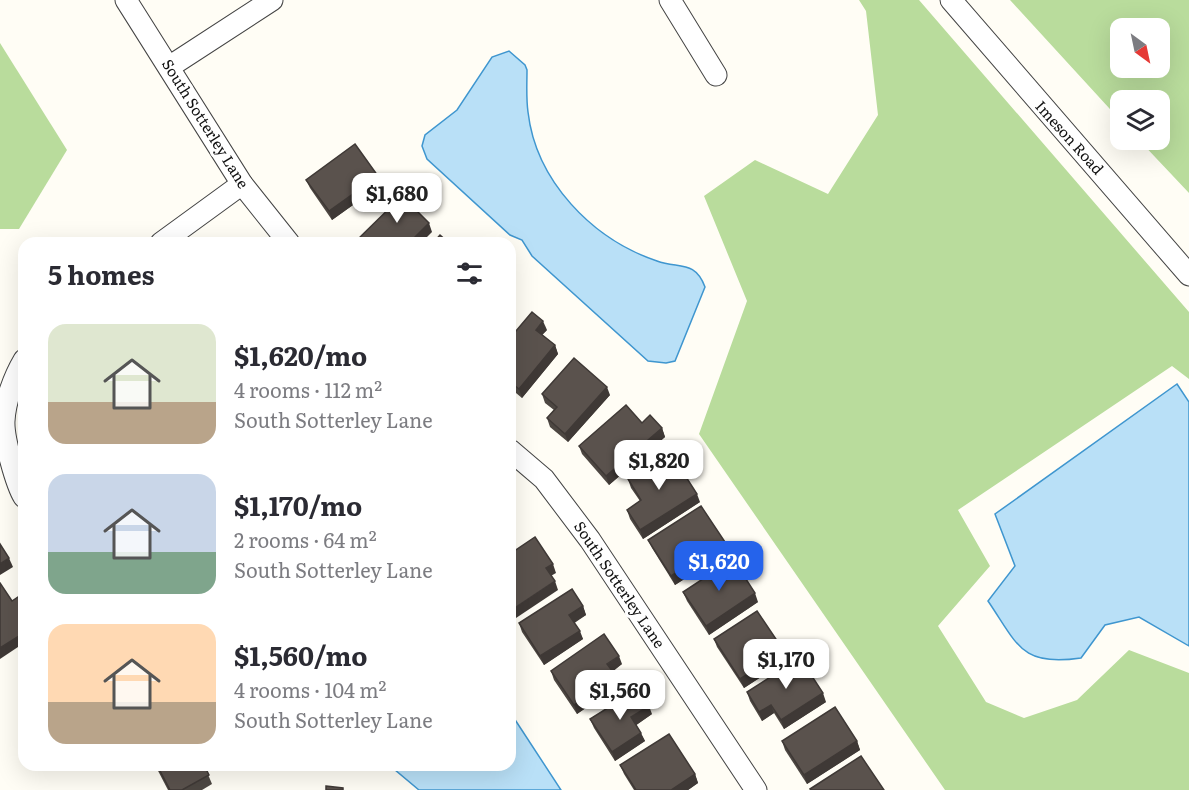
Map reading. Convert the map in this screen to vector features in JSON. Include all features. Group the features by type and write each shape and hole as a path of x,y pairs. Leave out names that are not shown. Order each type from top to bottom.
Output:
{"street":[{"name":"South Sotterley Lane","path":"126,0 242,184 284,237"},
{"path":"169,67 272,0"},
{"path":"670,0 716,75"},
{"name":"Imeson Road","path":"951,0 1189,275"},
{"path":"169,237 242,184"},
{"path":"18,371 4,422 18,488"},
{"name":"South Sotterley Lane","path":"516,455 544,479 590,540 756,790"}],"green space":[{"path":"859,0 919,0 1189,312 1189,379 1172,366 958,510 990,566 938,626 986,702 1024,718 1077,700 1129,650 1189,673 1189,790 945,790 699,434 747,301 704,196 755,160 828,194 878,115 866,11"},
{"path":"1010,0 1189,0 1189,193 1148,150 1170,150 1170,90 1110,90 1110,109"},
{"path":"0,43 67,150 19,229 0,229"}],"water":[{"path":"509,51 525,65 528,112 533,137 542,161 555,184 571,204 611,238 633,251 657,261 686,267 701,278 705,287 675,361 666,363 648,361 532,256 522,240 510,235 427,159 422,146 425,135 457,110 492,57"},
{"path":"1177,384 1189,402 1189,646 1139,617 1105,625 1081,658 1061,660 1033,656 1015,641 988,601 1015,566 995,514"},
{"path":"516,721 561,790 419,790 396,771 516,771"}],"building":[{"path":"355,144 378,176 329,211 306,180"},
{"path":"408,190 418,200 412,206 429,223 415,237 360,237"},
{"path":"532,312 543,321 536,330 555,345 519,389 516,387 516,331"},
{"path":"574,358 607,387 565,434 547,418 557,407 542,394"},
{"path":"626,405 642,423 650,415 662,428 606,476 579,446"},
{"path":"670,452 697,494 640,530 627,510 641,500 628,479"},
{"path":"701,506 725,542 671,576 648,540"},
{"path":"535,537 553,564 546,568 555,581 516,607 516,550"},
{"path":"0,544 9,558 0,564"},
{"path":"733,559 755,593 706,626 683,592"},
{"path":"0,583 12,601 18,597 18,637 0,648"},
{"path":"572,589 583,606 569,615 580,631 540,656 519,623"},
{"path":"757,611 784,651 740,679 714,639"},
{"path":"604,634 619,656 607,664 616,676 574,705 551,671"},
{"path":"800,658 823,693 781,720 771,705 759,712 747,692"},
{"path":"638,689 649,706 631,717 641,733 612,752 590,719"},
{"path":"835,707 857,741 804,775 782,741"},
{"path":"669,734 695,774 671,790 636,790 620,765"},
{"path":"861,756 884,790 810,789"},
{"path":"160,771 207,771 209,775 182,790 170,790"},
{"path":"326,786 343,788 343,790 326,790"}]}
